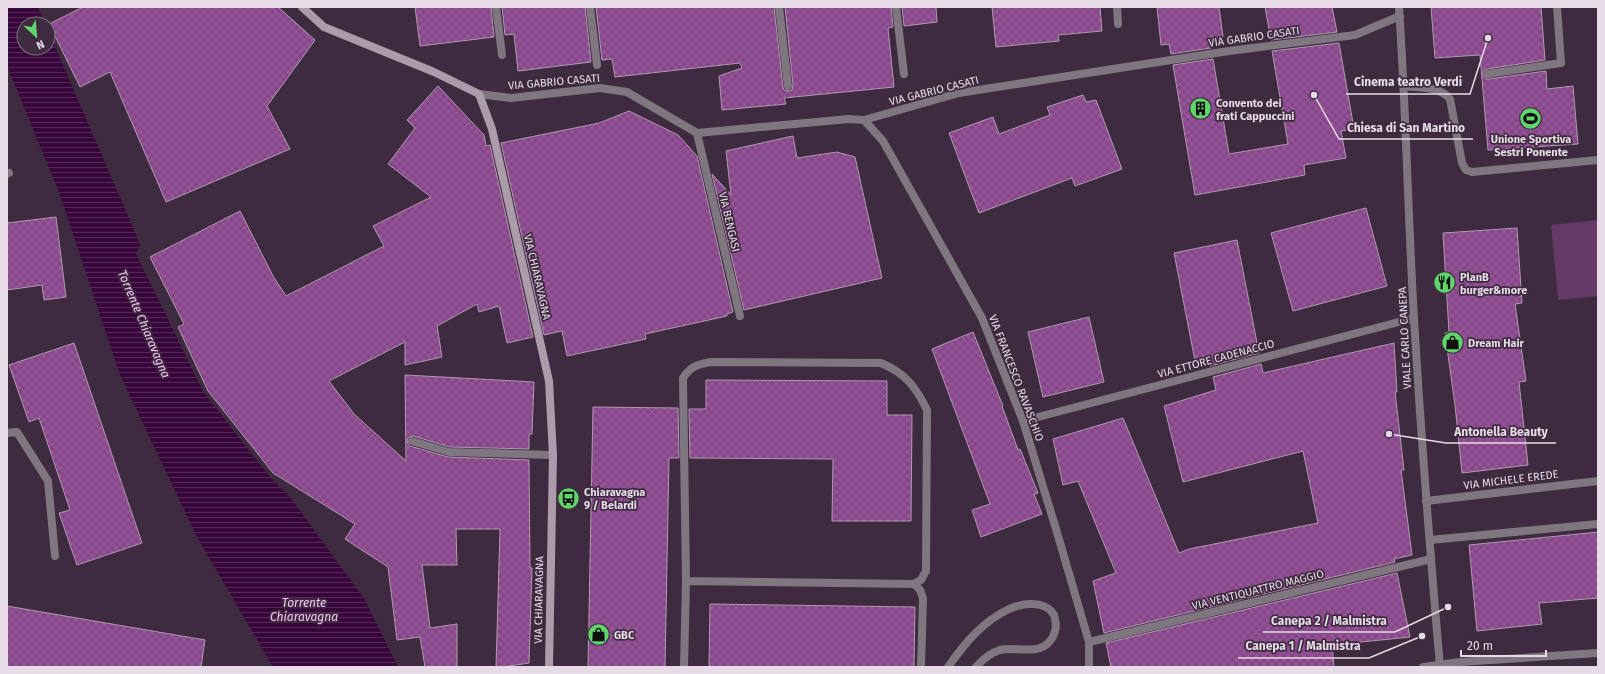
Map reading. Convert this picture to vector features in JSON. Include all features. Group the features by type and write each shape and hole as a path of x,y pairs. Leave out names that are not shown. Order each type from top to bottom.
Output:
{"main road":[{"path":"302,7 324,27 434,72 479,94"},
{"name":"VIA CHIARAVAGNA","path":"479,94 492,129 549,381 553,455 549,667"}],"street":[{"path":"496,7 502,55"},
{"path":"590,7 597,65"},
{"path":"779,7 788,86"},
{"path":"896,7 904,74"},
{"path":"1117,7 1118,24"},
{"name":"VIALE CARLO CANEPA","path":"1399,7 1414,318 1426,501 1440,666"},
{"path":"1488,74 1561,63 1557,7"},
{"name":"VIA GABRIO CASATI","path":"479,94 511,98 600,88 627,92 698,133 849,119 864,120 959,93 1229,51 1355,35 1400,16"},
{"path":"1404,86 1438,90 1450,99 1462,164 1466,170 1472,172 1598,160"},
{"name":"VIA FRANCESCO RAVASCHIO","path":"864,120 876,132 890,152 982,318 1023,421 1089,642 1089,667"},
{"name":"VIA BENGASI","path":"698,133 740,316"},
{"name":"VIA ETTORE CADENACCIO","path":"1023,421 1414,318"},
{"path":"684,667 686,581 683,378 689,369 698,364 710,362 881,363 903,374 921,398 927,410 926,571 921,580 914,584 686,581"},
{"path":"7,433 17,432 48,481 55,556"},
{"path":"412,441 449,452 553,455"},
{"name":"VIA MICHELE EREDE","path":"1426,501 1598,481"},
{"path":"1430,540 1598,524"},
{"name":"VIA VENTIQUATTRO MAGGIO","path":"1089,642 1431,559"},
{"path":"914,584 920,590 923,598 921,667"},
{"path":"948,667 974,633 986,623 1011,608 1037,604 1047,608 1054,615 1056,629 1050,642 1036,650 1017,648 1001,650 986,656 976,667"},
{"path":"1423,667 1440,666 1460,662 1598,653"}],"shaded area":[{"path":"1598,220 1598,296 1558,300 1551,225"}],"water":[{"name":"Torrente Chiaravagna","path":"7,7 38,7 42,16 16,16 16,56 56,56 56,49 140,244 136,254 204,393 270,477 290,497 365,600 398,667 273,667 197,537 120,375 59,192 7,66"}],"building":[{"path":"83,7 278,7 315,40 267,106 290,149 166,202 110,72 80,87 56,38 56,20"},
{"path":"415,7 491,7 494,37 420,46"},
{"path":"502,7 585,7 591,62 518,71 514,34 505,35"},
{"path":"596,7 774,7 783,87 784,90 788,91 792,90 793,85 785,7 891,7 893,27 888,28 894,87 784,98 786,104 722,110 719,76 742,68 740,63 615,77 612,59 602,60"},
{"path":"902,7 936,7 937,22 904,26"},
{"path":"992,7 1100,7 1102,31 1058,35 1059,41 996,47"},
{"path":"1157,7 1219,7 1223,37 1209,38 1211,48 1171,54 1169,44 1161,45"},
{"path":"1265,7 1332,7 1337,32 1271,40"},
{"path":"1431,7 1541,7 1545,60 1487,69 1483,72 1483,75 1486,79 1489,79 1546,71 1547,89 1573,86 1578,144 1488,150 1480,55 1435,58"},
{"path":"1339,43 1354,129 1341,131 1346,158 1304,165 1305,175 1195,195 1173,65 1213,59 1229,154 1288,144 1272,51"},
{"path":"438,86 484,135 486,146 490,145 533,337 507,343 499,306 479,312 477,304 437,326 442,357 405,365 405,342 329,381 354,414 406,461 405,375 534,382 532,434 529,434 529,449 450,447 413,436 409,437 407,440 410,446 448,457 529,460 530,568 532,568 529,663 503,667 496,667 500,529 456,529 457,565 422,565 430,628 457,624 457,667 425,667 420,637 397,640 388,567 345,539 355,524 273,473 208,391 178,327 184,324 150,257 240,211 273,276 286,296 384,246 373,226 431,197 388,164 415,128 407,120"},
{"path":"1083,95 1086,102 1096,100 1122,169 1075,186 1072,178 979,213 949,133 993,117 999,134 1050,115 1047,107"},
{"path":"629,111 678,135 697,156 733,312 727,314 727,316 645,334 646,339 567,356 562,331 544,335 501,143 599,123"},
{"path":"793,136 797,158 837,152 855,157 882,278 744,310 712,174 731,195 726,151"},
{"path":"1366,208 1387,286 1293,311 1271,233"},
{"path":"56,217 66,297 44,300 42,285 7,290 7,223"},
{"path":"1517,228 1522,303 1515,304 1526,381 1519,382 1528,465 1462,473 1455,405 1445,333 1449,332 1443,233"},
{"path":"1237,240 1259,353 1210,366 1208,358 1195,361 1174,253"},
{"path":"1089,317 1104,382 1043,397 1028,332"},
{"path":"973,332 1003,406 1018,450 1020,449 1038,493 1034,494 1042,514 981,537 972,510 990,504 932,349"},
{"path":"74,343 142,543 77,565 59,513 70,510 39,418 29,422 9,365"},
{"path":"1394,343 1397,392 1395,392 1404,470 1401,470 1412,555 1394,559 1395,562 1104,633 1093,581 1116,573 1078,481 1063,485 1053,439 1123,418 1179,553 1189,549 1318,523 1303,451 1183,482 1164,406 1216,390 1213,377 1261,364 1263,373"},
{"path":"706,380 887,381 887,415 912,415 911,521 832,521 833,459 690,458 689,409 706,409"},
{"path":"593,407 678,408 679,458 669,458 665,667 588,667"},
{"path":"1598,532 1598,598 1539,603 1542,624 1477,631 1469,545"},
{"path":"1397,573 1410,637 1332,645 1334,667 1111,667 1106,643"},
{"path":"710,604 915,607 914,667 709,667"},
{"path":"7,606 205,640 201,667 7,667"}],"place":[{"name":"Cinema teatro Verdi","path":"1488,38"},
{"name":"Chiesa di San Martino","path":"1314,95"},
{"name":"Convento dei frati Cappuccini","path":"1201,109"},
{"name":"Unione Sportiva Sestri Ponente","path":"1531,119"},
{"name":"PlanB burger&more","path":"1445,283"},
{"name":"Dream Hair","path":"1452,343"},
{"name":"Antonella Beauty","path":"1389,434"},
{"name":"Chiaravagna 9 / Belardi","path":"569,498"},
{"name":"Canepa 2 / Malmistra","path":"1448,607"},
{"name":"GBC","path":"599,635"},
{"name":"Canepa 1 / Malmistra","path":"1422,636"}]}
